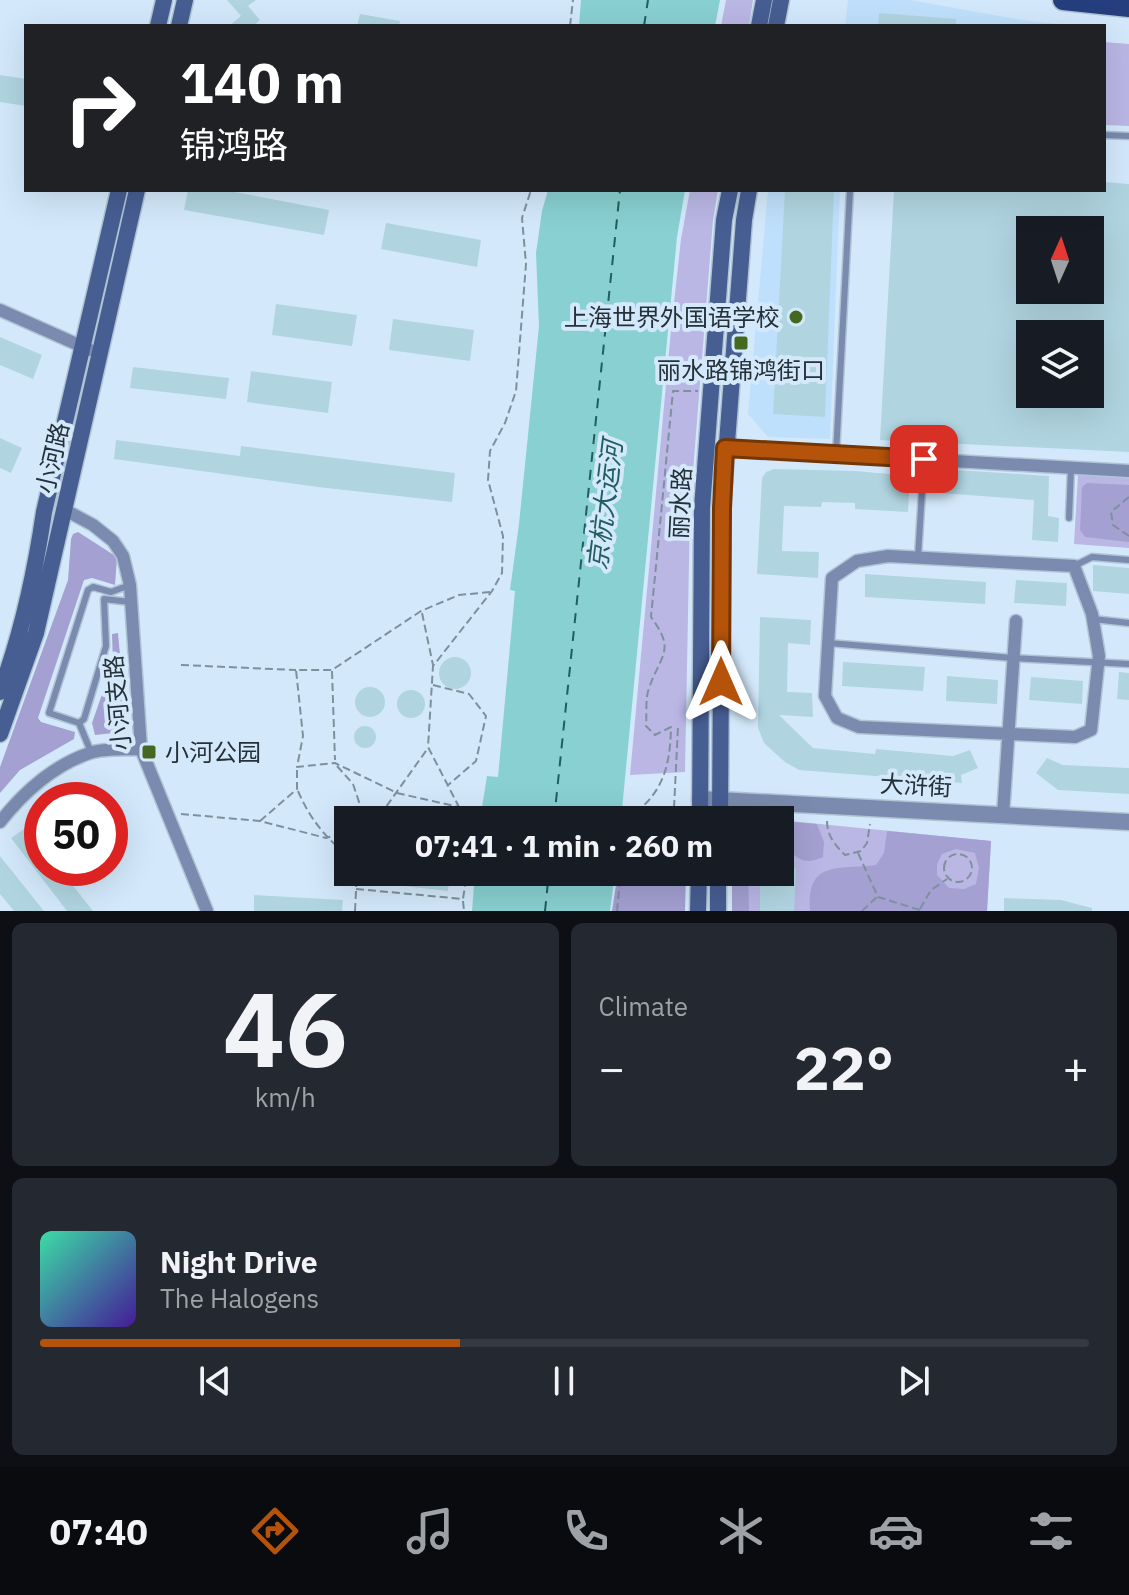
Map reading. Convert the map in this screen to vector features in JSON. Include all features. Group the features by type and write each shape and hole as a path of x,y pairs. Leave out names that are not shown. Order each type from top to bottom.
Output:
{"main road":[{"path":"158,24 164,0"},
{"path":"179,24 185,0"},
{"path":"759,24 764,0"},
{"path":"776,24 781,0"},
{"path":"1063,0 1129,7"},
{"name":"小河路","path":"0,734 36,566 44,512 119,192"},
{"name":"小河路","path":"0,692 14,676 36,633 137,192"},
{"name":"丽水路","path":"697,806 702,508 724,220 730,192"},
{"name":"丽水路","path":"720,806 722,508 749,192"},
{"path":"698,911 699,886"},
{"path":"718,886 718,911"}],"street":[{"path":"0,310 101,354"},
{"path":"725,448 1129,471"},
{"name":"小河支路","path":"65,510 93,525 113,541 123,556 130,585 141,749 207,911"},
{"path":"888,556 918,557 1074,566 1093,619 1099,661 1091,730 1075,737 859,727 837,718 825,696 832,578 857,561 888,556"},
{"path":"1003,815 1016,621"},
{"path":"0,822 12,806 47,775 91,752 141,749"},
{"name":"大浒街","path":"703,806 720,798 1129,822"}],"lane":[{"path":"1106,135 1129,136"},
{"path":"836,454 850,192"},
{"path":"918,557 924,459"},
{"path":"1069,518 1071,468"},
{"path":"1074,566 1092,557 1129,560"},
{"path":"91,752 79,723 49,713 88,590 93,587 111,592 130,585"},
{"path":"79,723 84,719 106,646 101,589"},
{"path":"104,599 131,602"},
{"path":"1093,619 1129,623"},
{"path":"828,643 1129,664"}],"path":[{"path":"570,24 573,0"},
{"path":"433,666 492,591 502,573 503,536 488,480 490,451 505,423 516,391 526,264 522,218 530,192"},
{"path":"674,806 678,727 655,735 646,726 648,691 666,651 661,631 651,617 673,391 703,391"},
{"path":"1129,497 1111,512 1113,525 1129,536"},
{"path":"181,665 332,670 421,611 459,595 492,591"},
{"path":"421,611 433,666 428,747 458,806"},
{"path":"296,670 303,736 297,767 297,789 307,810 334,845"},
{"path":"332,670 335,763 353,784 360,806"},
{"path":"432,684 469,694 486,716 476,761 447,786"},
{"path":"644,806 666,772 671,727"},
{"path":"387,806 428,747"},
{"path":"297,767 335,763 397,793 455,806"},
{"path":"260,821 297,789"},
{"path":"828,804 827,829 833,842 845,855 858,852 867,843 872,807"},
{"path":"165,813 260,821 326,838 334,835"},
{"path":"858,852 878,897 921,910 931,890 948,878"},
{"path":"960,855 971,860 973,871 969,878 958,882 948,878 943,870 946,859 960,855"},
{"path":"355,911 356,886"},
{"path":"464,886 464,911"},
{"path":"617,911 620,886"},
{"path":"356,889 463,899"},
{"path":"862,911 878,897"}],"shaded area":[{"path":"726,0 753,0 749,24 721,24"},
{"path":"848,0 910,0 1060,24 845,24"},
{"path":"1106,42 1129,44 1129,126 1106,125"},
{"path":"690,192 718,192 690,509 685,772 630,775 671,330"},
{"name":"上海世界外国语学校","path":"768,192 840,192 830,439 768,437 748,414"},
{"path":"1078,475 1129,478 1129,548 1074,544"},
{"path":"1087,483 1129,485 1129,542 1085,537 1080,530 1082,487"},
{"path":"78,532 117,557 115,585 92,578 84,580 38,718 41,722 75,732 74,739 20,770 0,793 0,767 68,580 71,539"},
{"path":"118,633 126,721 123,732 95,735 92,723 113,663 112,634"},
{"path":"794,821 991,841 987,911 732,911 732,886 794,886"},
{"path":"794,822 817,824 824,842 823,857 809,861 796,856"},
{"path":"887,831 991,841 987,911 810,911 813,883 819,875 837,868 876,865 884,853","holes":["956,849 975,853 979,868 976,884 964,889 949,888 937,875 937,864 942,854"]},
{"path":"616,886 686,886 685,911 612,911"},
{"path":"732,886 748,886 749,911 732,911"}],"water":[{"path":"581,0 720,0 715,24 579,24"},
{"name":"京杭大运河","path":"547,192 685,192 677,237 622,806 482,806 487,776 498,777 515,591 510,590 539,326 536,253"},
{"path":"474,886 613,886 610,911 472,911"}],"building":[{"path":"227,0 256,0 248,6 260,20 255,24 231,24 241,16"},
{"path":"879,13 956,19 956,24 878,24"},
{"path":"360,14 400,21 399,24 358,24"},
{"path":"0,75 24,79 24,106 0,102"},
{"path":"1106,182 1129,184 1129,452 880,440 894,192 1106,192"},
{"path":"188,192 234,192 329,210 324,235 184,210"},
{"path":"785,192 834,192 825,417 773,414"},
{"path":"386,223 481,240 477,267 381,249"},
{"path":"276,304 357,315 352,346 272,335"},
{"path":"393,319 474,330 470,361 389,350"},
{"path":"0,337 42,355 33,379 0,365"},
{"path":"133,367 229,378 226,399 130,388"},
{"path":"251,371 332,382 328,413 247,402"},
{"path":"0,438 22,448 11,473 0,468"},
{"path":"116,440 240,456 241,446 455,473 452,502 114,459"},
{"path":"774,469 910,476 908,512 855,509 855,503 822,502 821,507 784,506 782,551 819,552 818,578 757,574 762,478"},
{"path":"942,469 1049,476 1048,516 1059,518 1058,542 1032,540 1034,500 941,493"},
{"path":"1093,565 1129,568 1129,594 1093,591"},
{"path":"865,574 986,582 985,604 865,597"},
{"path":"1016,580 1067,583 1066,606 1014,603"},
{"path":"760,617 811,620 810,645 788,643 787,692 812,693 813,717 779,715 813,748 875,754 876,749 953,756 970,750 978,768 961,775 962,783 799,770 785,762 764,743 758,728"},
{"path":"455,657 466,662 471,673 466,684 455,689 444,684 439,673 444,662"},
{"path":"843,662 925,667 923,691 842,686"},
{"path":"1119,672 1129,673 1129,700 1117,699"},
{"path":"947,676 998,680 997,704 946,701"},
{"path":"1031,677 1083,681 1082,704 1029,700"},
{"path":"370,687 380,692 385,702 380,712 370,717 360,712 355,702 360,692"},
{"path":"411,690 421,694 425,704 421,714 411,718 401,714 397,704 401,694"},
{"path":"365,726 373,729 376,737 373,745 365,748 357,745 354,737 357,729"},
{"path":"1047,758 1063,765 1129,768 1129,794 1058,790 1036,773"},
{"path":"24,829 24,855 11,838"},
{"path":"0,856 44,911 14,911 0,894"},
{"path":"796,868 794,911 760,911 760,886 794,886"},
{"path":"48,886 73,886 93,911 67,911"},
{"path":"404,886 449,886 448,891"},
{"path":"254,895 343,900 342,911 254,911"},
{"path":"1004,898 1061,900 1092,908 1092,911 1004,911"}],"ferry route":[{"path":"644,24 648,0"},
{"path":"555,806 620,192"},
{"path":"545,911 548,886"}],"place":[{"name":"上海世界外国语学校","path":"796,317"},
{"name":"丽水路锦鸿街口","path":"741,343"},
{"name":"小河公园","path":"149,752"}],"route":[{"path":"721,682 725,448 924,459"}]}
